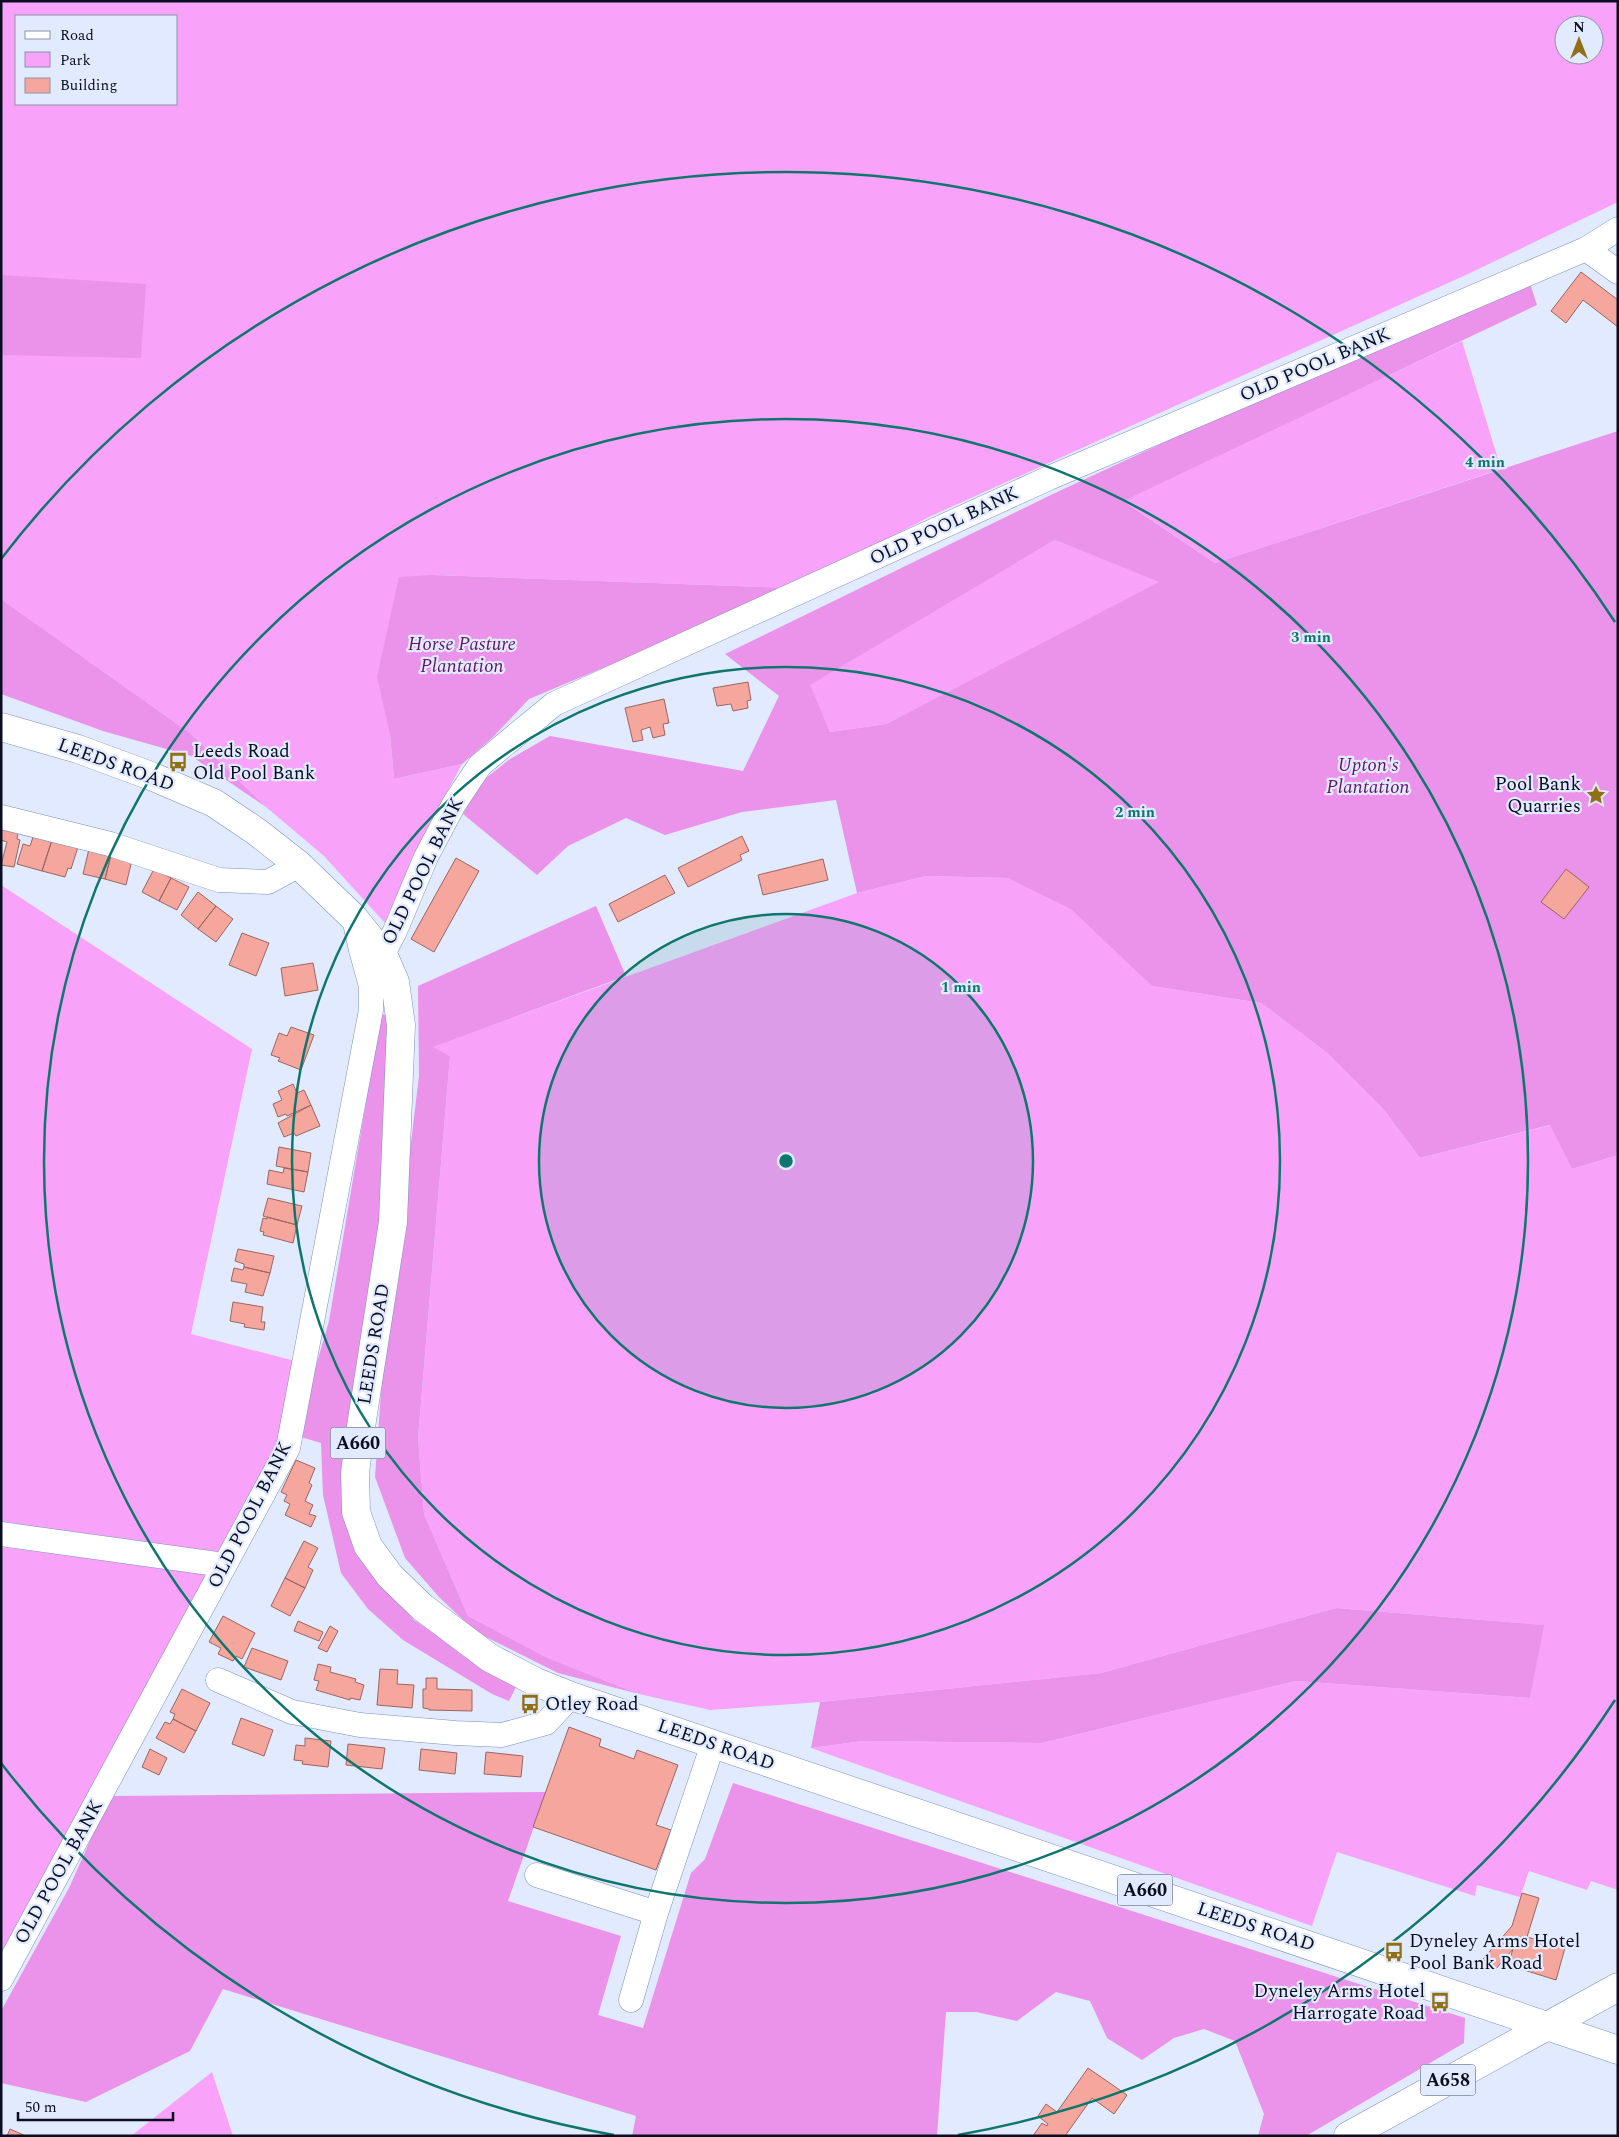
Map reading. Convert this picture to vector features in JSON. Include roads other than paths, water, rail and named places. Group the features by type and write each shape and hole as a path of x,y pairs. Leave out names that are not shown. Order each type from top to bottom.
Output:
{"highway":[{"name":"LEEDS ROAD","path":"1,727 96,756 151,776 214,803 257,832 299,865 354,918 382,954 394,982 401,1024 393,1222 360,1433 355,1473 356,1512 368,1546 390,1576 422,1607 490,1658 536,1682 571,1696 1618,2050"},
{"name":"A658","path":"1348,2136 1618,1987"}],"street":[{"name":"OLD POOL BANK","path":"382,954 395,931 426,857 454,804 480,765 554,704 1049,478 1586,249 1618,229"},
{"path":"1586,249 1618,272"},
{"path":"1,817 110,844 219,880 268,882 299,865"},
{"name":"OLD POOL BANK","path":"1,1979 178,1655 224,1565 288,1448 371,1010 371,986 354,918"},
{"path":"1,1534 224,1565"},
{"path":"218,1680 292,1712 360,1725 455,1733 502,1735 546,1723 571,1696"},
{"path":"631,2000 656,1913 713,1744"},
{"path":"537,1875 656,1913"}],"place":[{"name":"Leeds Road Old Pool Bank","path":"178,762"},
{"name":"Pool Bank Quarries","path":"1596,795"},
{"name":"Otley Road","path":"530,1704"},
{"name":"Dyneley Arms Hotel Pool Bank Road","path":"1394,1952"},
{"name":"Dyneley Arms Hotel Harrogate Road","path":"1440,2002"}],"park label":[{"name":"Horse Pasture Plantation","path":"462,655"},
{"name":"Upton's Plantation","path":"1368,776"}]}
